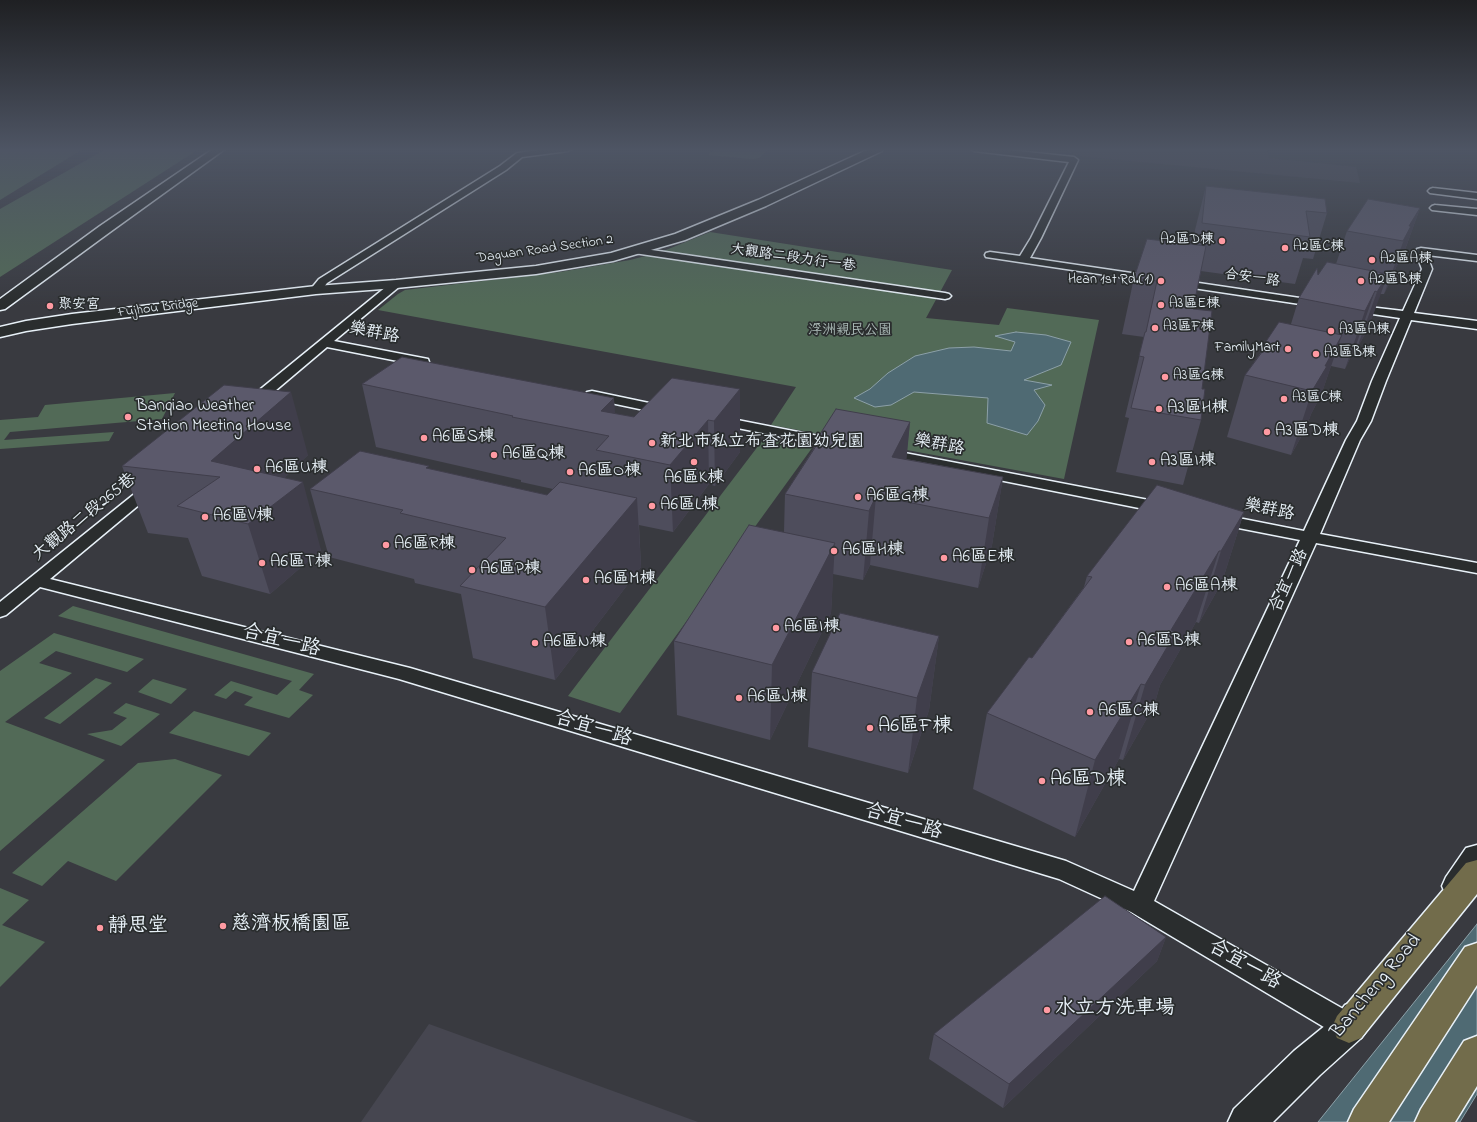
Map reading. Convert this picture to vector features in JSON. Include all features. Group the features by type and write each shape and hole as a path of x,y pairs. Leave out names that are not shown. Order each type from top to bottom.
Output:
{"highway":[{"path":"1349,1027 1477,872"},
{"path":"1367,1122 1477,957"},
{"path":"1434,1122 1477,1053"}],"main road":[{"path":"0,306 145,201"},
{"name":"Daguan Road Section 2","path":"316,290 396,284 536,270 607,258 638,251 680,237 766,201"},
{"path":"2,330 286,300 316,290"},
{"name":"Fujhou Bridge","path":"2,330 72,319 316,290"},
{"name":"Bancheng Road","path":"1247,1122 1307,1063 1349,1027 1447,902 1477,857"}],"street":[{"path":"316,290 323,281 450,201"},
{"path":"1023,260 1036,238 1054,201"},
{"path":"1434,208 1477,212"},
{"name":"大觀路二段力行一巷","path":"638,251 945,296"},
{"name":"合宜一路","path":"1140,905 1310,537 1353,440 1364,420 1378,381 1427,269 1421,252 1477,258"},
{"name":"合安一路","path":"990,255 1329,305"},
{"path":"243,411 396,284"},
{"path":"1344,307 1477,325"},
{"name":"樂群路","path":"325,343 440,365"},
{"path":"581,393 685,414"},
{"path":"707,418 853,447"},
{"name":"樂群路","path":"869,450 1175,510"},
{"name":"大觀路二段265巷","path":"0,611 161,479"},
{"name":"樂群路","path":"1206,516 1477,568"},
{"name":"合宜一路","path":"37,581 403,673 1066,871 1140,905 1349,1027"}],"shaded area":[{"path":"429,1024 698,1122 361,1122"}],"green space":[{"path":"13,201 118,201 0,277 0,209"},
{"name":"浮洲親民公園","path":"710,232 952,270 926,318 999,325 1007,308 1099,320 1064,479 771,425 796,387 378,310 405,290 560,272 630,260 661,252"},
{"path":"175,393 162,419 10,432 4,440 114,432 109,441 0,449 0,420 38,417 45,405"},
{"path":"765,437 812,448 620,713 568,696"},
{"path":"73,606 314,674 299,690 313,695 289,718 244,705 253,697 235,691 226,699 214,695 231,681 277,695 292,681 58,616"},
{"path":"54,633 144,659 127,672 56,651 39,663 72,673 5,722 105,760 0,851 0,671"},
{"path":"96,678 112,683 60,724 44,718"},
{"path":"153,679 187,689 171,704 138,692"},
{"path":"126,703 160,714 121,746 87,734 112,730 127,718 113,713"},
{"path":"194,711 271,733 249,756 169,733"},
{"path":"175,759 222,775 116,881 68,861 42,886 12,873 138,763"},
{"path":"0,888 29,900 2,925 45,942 0,987"}],"water":[{"path":"1016,332 1046,335 1071,342 1061,365 1024,380 1052,385 1034,390 1045,405 1038,421 1027,435 987,423 988,398 914,392 891,405 875,407 854,398 870,389 888,373 915,356 949,348 974,347 1011,351 1015,342 995,336"},
{"path":"1477,924 1477,1094 1460,1122 1318,1122"}],"building":[{"path":"1204,201 1325,201 1327,213 1306,211 1310,237 1202,223"},
{"path":"1366,201 1382,201 1420,208 1409,226 1411,226 1403,241 1347,231"},
{"path":"1147,239 1206,246 1193,309 1212,311 1202,389 1205,389 1201,420 1131,408 1144,357 1139,356 1146,332 1157,281 1134,278"},
{"path":"1327,262 1388,274 1377,292 1375,291 1365,311 1299,298 1317,268 1318,275"},
{"path":"1279,322 1342,335 1325,366 1327,366 1312,391 1245,375 1268,344 1265,343"},
{"path":"402,357 614,398 601,411 634,417 672,378 740,389 714,421 708,420 670,465 596,450 609,436 512,417 513,416 362,384"},
{"path":"224,385 291,392 211,461 303,482 248,524 177,506 220,477 122,466"},
{"path":"836,409 910,422 892,457 1003,477 989,518 876,496 869,511 785,494 818,443 815,442"},
{"path":"360,451 429,466 426,468 547,495 560,482 637,498 545,607 460,586 506,538 400,513 403,510 310,489"},
{"path":"1157,485 1244,512 1171,630 1176,632 1145,685 1141,684 1095,760 987,713 1029,657 1032,658 1092,577 1087,576"},
{"path":"749,525 835,543 772,665 674,641"},
{"path":"840,613 939,636 917,698 812,672"},
{"name":"水立方洗車場","path":"1105,896 1166,937 1009,1084 934,1034"}],"place":[{"name":"A2區D棟","path":"1222,241"},
{"name":"A2區C棟","path":"1285,248"},
{"name":"A2區A棟","path":"1372,260"},
{"name":"Hean 1st Rd.(1)","path":"1161,281"},
{"name":"A2區B棟","path":"1361,281"},
{"name":"A3區E棟","path":"1161,305"},
{"name":"聚安宮","path":"50,306"},
{"name":"A3區F棟","path":"1155,328"},
{"name":"A3區A棟","path":"1331,331"},
{"name":"FamilyMart","path":"1288,349"},
{"name":"A3區B棟","path":"1316,354"},
{"name":"A3區G棟","path":"1165,377"},
{"name":"A3區C棟","path":"1284,399"},
{"name":"A3區H棟","path":"1159,409"},
{"name":"Banqiao Weather Station Meeting House","path":"128,417"},
{"name":"A3區D棟","path":"1267,432"},
{"name":"A6區S棟","path":"424,438"},
{"name":"新北市私立布查花園幼兒園","path":"652,443"},
{"name":"A6區Q棟","path":"494,455"},
{"name":"A6區K棟","path":"694,462"},
{"name":"A3區I棟","path":"1152,462"},
{"name":"A6區U棟","path":"257,469"},
{"name":"A6區O棟","path":"570,472"},
{"name":"A6區G棟","path":"858,497"},
{"name":"A6區L棟","path":"652,506"},
{"name":"A6區V棟","path":"205,517"},
{"name":"A6區R棟","path":"386,545"},
{"name":"A6區H棟","path":"834,551"},
{"name":"A6區E棟","path":"944,558"},
{"name":"A6區T棟","path":"262,563"},
{"name":"A6區P棟","path":"472,570"},
{"name":"A6區M棟","path":"586,580"},
{"name":"A6區A棟","path":"1167,587"},
{"name":"A6區I棟","path":"776,628"},
{"name":"A6區B棟","path":"1129,642"},
{"name":"A6區N棟","path":"535,643"},
{"name":"A6區J棟","path":"739,698"},
{"name":"A6區C棟","path":"1090,712"},
{"name":"A6區F棟","path":"870,728"},
{"name":"A6區D棟","path":"1042,781"},
{"name":"慈濟板橋園區","path":"223,926"},
{"name":"靜思堂","path":"100,928"},
{"name":"水立方洗車場","path":"1047,1010"}]}
